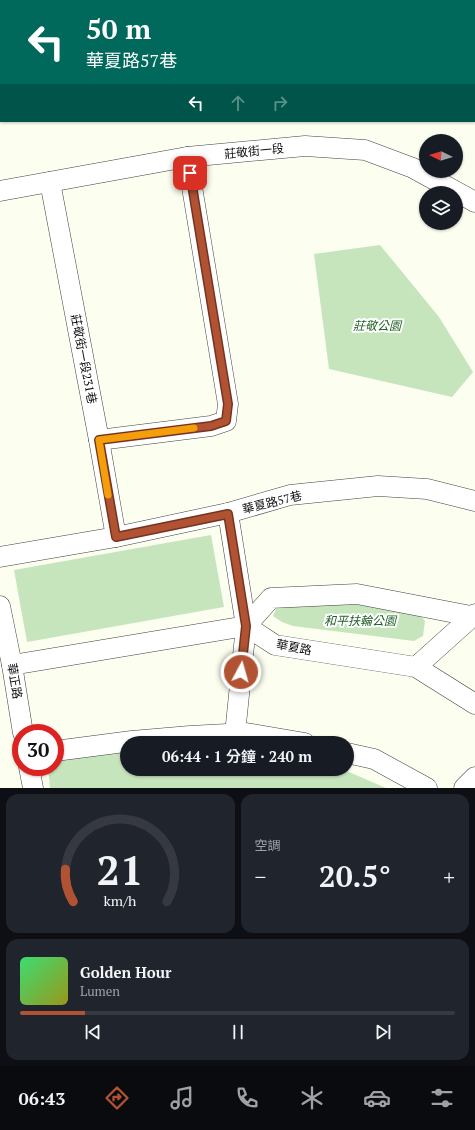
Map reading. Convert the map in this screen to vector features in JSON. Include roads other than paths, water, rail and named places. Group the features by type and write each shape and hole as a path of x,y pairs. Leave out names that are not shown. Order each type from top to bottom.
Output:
{"street":[{"name":"莊敬街一段","path":"0,191 187,157 305,146 365,150 413,168 475,202"},
{"path":"99,440 211,426 226,421 228,404 187,157"},
{"name":"莊敬街一段231巷","path":"50,182 116,537"},
{"name":"華夏路57巷","path":"0,557 116,537 228,514 290,495 378,486 427,489 475,501"},
{"path":"228,514 246,626 235,734"},
{"path":"12,665 246,626 271,598 357,594 473,615"},
{"name":"華正路","path":"0,606 12,665 22,724"},
{"path":"416,667 473,615"},
{"name":"華夏路","path":"246,626 275,645 416,667 475,704"},
{"path":"64,750 132,741 246,733 263,736"},
{"path":"354,755 374,760 427,788"},
{"path":"31,776 33,788"},
{"path":"464,788 475,777"}],"park label":[{"name":"莊敬公園","path":"377,325"},
{"name":"和平扶輪公園","path":"360,620"}]}
